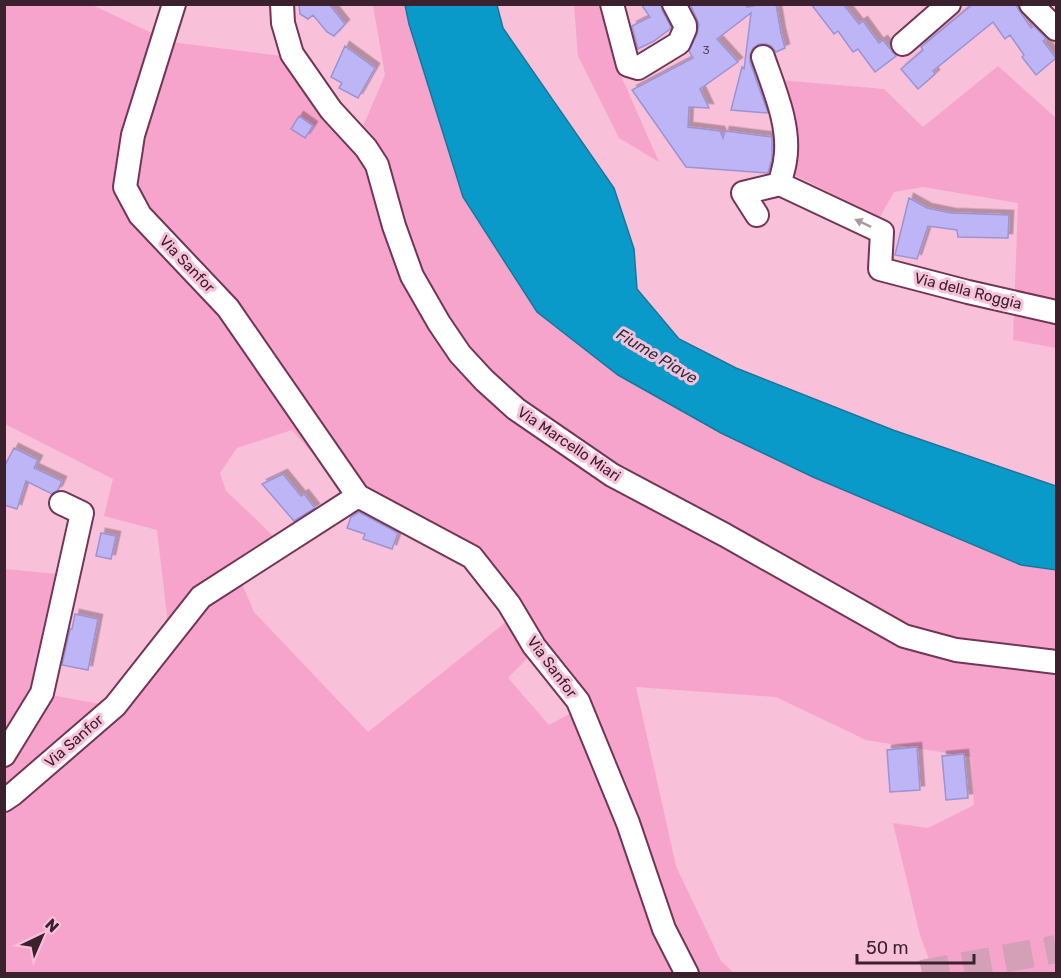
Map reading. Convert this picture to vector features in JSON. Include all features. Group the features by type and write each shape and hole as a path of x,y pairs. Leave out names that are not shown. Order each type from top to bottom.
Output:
{"street":[{"name":"Via Sanfor","path":"174,4 132,135 125,187 140,215 228,308 358,496 472,557 509,604 534,646 578,701 628,823 664,929 687,974"},
{"name":"Via Marcello Miari","path":"282,4 283,23 292,54 331,110 366,148 377,165 394,226 412,276 439,323 460,354 516,409 612,475 725,535 904,636 956,650 1056,662"},
{"path":"612,4 628,65 638,68 679,43 685,29 679,13"},
{"path":"903,44 949,4"},
{"path":"1031,4 1056,29"},
{"path":"758,215 743,193 780,184 786,159 785,129 764,57"},
{"name":"Via della Roggia","path":"780,184 882,232 880,269 1056,312"},
{"name":"Via Sanfor","path":"4,800 115,705 201,597 358,496"},
{"path":"4,755 42,693 82,513 61,503"}],"shaded area":[{"path":"5,5 92,5 171,42 290,57 356,143 385,75 373,5 405,5 463,197 537,312 618,375 813,477 1021,565 1056,570 1056,973 934,973 920,935 893,823 928,828 974,805 971,757 866,740 776,697 636,687 676,866 721,961 734,973 5,973 4,569 58,574 34,692 117,707 169,656 167,616 157,530 104,516 113,479 5,424","holes":["292,430 349,495 480,556 521,610 368,732 254,612 242,584 288,552 226,491 220,473 237,448","542,643 591,702 549,725 508,678"]},
{"path":"574,5 598,5 618,57 619,71 659,162 619,138 578,56"},
{"path":"998,66 1056,118 1056,348 1013,340 1018,203 923,187 894,192 880,217 790,173 779,80 884,89 923,127"}],"water":[{"name":"Fiume Piave","path":"405,5 497,5 503,28 614,188 634,249 637,289 679,339 736,368 893,430 1056,486 1056,570 1021,565 813,477 721,433 618,375 537,312 463,197"}],"building":[{"path":"299,4 329,4 345,24 334,36 327,32 313,15 308,19 300,14"},
{"path":"641,4 661,4 671,27 654,41 638,49 632,26 650,17"},
{"path":"690,4 747,4 747,7 776,4 785,48 776,52 771,46 759,44 753,48 750,55 750,62 768,113 731,110 742,67 744,69 751,13 717,39 738,62 700,89 709,108 689,107 688,127 720,131 723,138 725,131 772,137 772,159 768,173 686,167 632,90 693,58 689,51 699,25"},
{"path":"811,4 844,5 859,24 863,21 879,43 883,40 896,56 875,72 858,49 853,52 838,31 834,34"},
{"path":"973,4 1015,4 1031,28 1034,26 1044,36 1046,39 1043,41 1056,58 1036,75 1022,57 1024,55 1010,35 1005,39 993,22 933,71 935,74 918,89 901,69 923,50 921,47"},
{"path":"345,46 375,68 358,98 339,88 342,83 331,77"},
{"path":"299,116 313,126 305,138 291,129"},
{"path":"909,198 927,208 951,213 1009,215 1008,238 958,237 957,230 928,226 917,259 895,255"},
{"path":"14,448 38,460 34,468 62,481 58,490 52,494 26,481 17,509 4,505 4,467"},
{"path":"283,474 301,496 304,494 315,508 294,521 262,484"},
{"path":"359,512 398,533 392,549 363,539 365,534 347,528 351,517"},
{"path":"101,533 116,536 111,559 96,556"},
{"path":"75,614 98,619 88,670 62,665"},
{"path":"917,747 920,790 890,792 887,750"},
{"path":"964,754 968,798 946,800 942,756"}],"tunnel":[{"path":"922,974 1056,949"}]}
